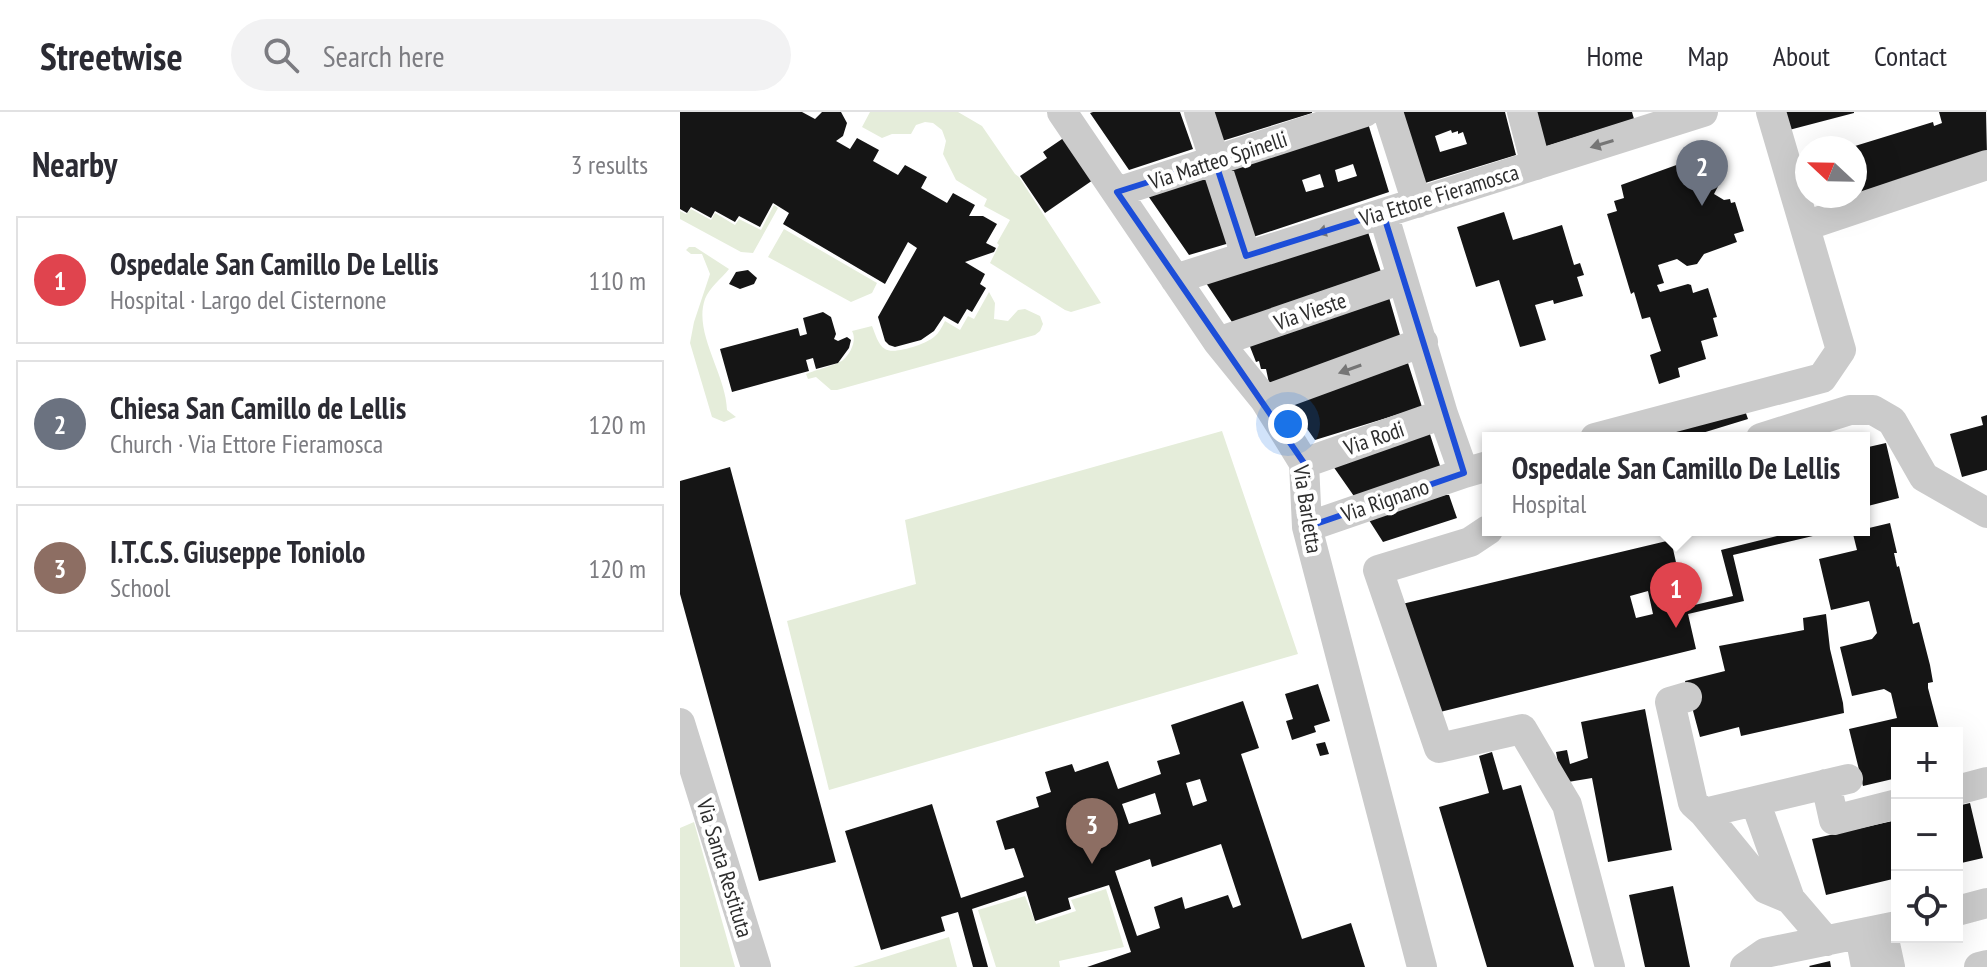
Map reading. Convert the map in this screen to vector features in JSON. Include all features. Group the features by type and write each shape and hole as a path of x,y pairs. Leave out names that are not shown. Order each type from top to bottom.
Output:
{"street":[{"name":"Via Barletta","path":"1063,112 1218,342 1265,400 1304,463 1307,527 1422,967"},
{"path":"1199,112 1246,256"},
{"name":"Via Matteo Spinelli","path":"1117,192 1365,112"},
{"path":"1388,112 1417,203"},
{"path":"1522,112 1536,165"},
{"name":"Via Ettore Fieramosca","path":"1175,279 1536,165 1654,120 1703,112"},
{"path":"1618,432 1822,378 1841,350 1771,112"},
{"path":"1805,226 1987,165"},
{"path":"1383,213 1443,414 1476,469"},
{"name":"Via Vieste","path":"1218,342 1402,279"},
{"path":"1265,400 1423,342"},
{"path":"1780,432 1850,410 1873,410 1892,421 1924,477 1987,513"},
{"name":"Via Rodi","path":"1304,463 1443,414"},
{"name":"Via Rignano","path":"1307,527 1476,469"},
{"path":"1482,534 1470,542 1378,570 1439,748 1522,729 1567,805 1610,967"},
{"path":"1687,697 1670,702 1693,803 1766,889 1790,899"},
{"name":"Via Santa Restituta","path":"680,723 756,967"},
{"path":"1704,813 1837,781 1834,820 1891,806"},
{"path":"1963,788 1987,782"},
{"path":"1755,801 1790,899 1826,941"},
{"path":"1963,909 1987,903"},
{"path":"1745,967 1765,953 1880,930"},
{"path":"1866,967 1880,930"},
{"path":"1880,930 1890,967"},
{"path":"1979,967 1987,965"}],"highlighted area":[{"path":"1215,161 1246,256 1383,213 1464,473 1307,527 1304,463 1117,192"}],"green space":[{"path":"870,112 958,112 982,126 1101,303 1071,312 1065,310 990,263 1010,220 984,206 987,199 956,180 943,154 946,141 942,130 933,123 925,122 916,125 911,134 892,134 882,138 862,127"},
{"path":"774,205 778,208 753,253 741,252 680,219 680,211 686,214 691,209 711,220 715,213 735,225 739,219 761,230"},
{"path":"784,229 877,283 872,293 851,302 768,257"},
{"path":"695,247 729,269 707,295 702,312 706,340 727,410 736,417 724,422 712,417 690,343 710,274 702,254 691,254 686,250"},
{"path":"989,292 995,303 994,319 1008,321 1018,310 1025,309 1040,316 1043,324 1040,331 1035,335 837,390 831,390 816,377 808,379 806,374 836,364 846,357 853,342 852,331 872,326 885,349 910,348 934,337 945,321 960,330 968,316 974,319"},
{"path":"1222,431 1298,654 829,790 787,621 916,584 905,520"},
{"path":"694,822 735,967 680,967 680,828"},
{"path":"1106,889 1124,947 1059,961 1060,967 996,967 978,910 1025,896 1036,924 1076,911 1071,900"},
{"path":"949,937 957,967 853,967"}],"building":[{"path":"680,112 802,112 815,119 822,112 841,112 847,123 843,136 836,141 850,149 857,138 879,150 873,161 898,175 905,165 927,177 921,188 947,203 953,193 975,205 969,216 983,216 997,224 986,243 996,248 994,252 965,262 985,274 980,284 986,288 972,312 967,309 958,324 944,316 934,331 921,340 895,347 889,345 878,317 917,248 908,242 885,284 783,224 789,213 773,203 760,227 739,216 735,222 715,211 711,218 691,207 687,213 680,209"},
{"path":"1180,112 1193,149 1129,170 1090,113"},
{"path":"1213,112 1312,112 1312,113 1222,141"},
{"path":"1403,112 1505,112 1516,155 1425,183","holes":["1451,130 1452,133 1463,132 1467,144 1440,152 1435,136"]},
{"path":"1535,112 1632,112 1634,119 1544,147"},
{"path":"1784,112 1854,112 1854,113 1789,130"},
{"path":"1939,112 1986,112 1987,154 1867,190 1867,142 1933,122 1934,126 1942,123"},
{"path":"1367,120 1389,192 1253,237 1229,163","holes":["1353,164 1357,176 1338,182 1335,170","1320,174 1324,187 1306,192 1302,180"]},
{"path":"1065,137 1093,180 1045,213 1020,176 1047,158 1043,152"},
{"path":"1706,158 1727,169 1714,194 1735,202 1744,231 1734,234 1737,242 1704,254 1697,264 1687,266 1677,259 1658,265 1664,283 1657,285 1660,292 1688,284 1693,293 1708,288 1717,317 1713,318 1718,336 1701,341 1706,359 1678,368 1680,377 1659,384 1650,355 1661,351 1650,317 1642,319 1634,292 1631,294 1607,214 1617,211 1614,201 1624,198 1621,185 1682,163"},
{"path":"1210,170 1233,242 1189,255 1144,190"},
{"path":"1504,212 1513,240 1562,225 1574,265 1580,263 1584,275 1577,277 1583,296 1554,304 1553,300 1535,305 1546,340 1520,347 1499,280 1476,287 1457,227"},
{"path":"1367,229 1382,275 1232,322 1204,280"},
{"path":"748,270 757,278 754,284 740,289 729,284 736,272"},
{"path":"1388,294 1402,342 1269,383 1266,369 1261,369 1259,361 1256,362 1247,339"},
{"path":"823,312 831,317 836,334 834,339 838,341 847,337 851,340 838,363 816,369 813,358 806,360 809,371 732,392 720,349 798,328 800,336 807,334 803,318"},
{"path":"1408,363 1422,407 1315,440 1287,400"},
{"path":"1742,402 1748,419 1706,432 1668,432"},
{"path":"1987,415 1987,470 1962,477 1950,434 1983,425 1981,417"},
{"path":"1428,428 1442,472 1356,499 1328,459"},
{"path":"1886,443 1899,498 1870,505 1870,447"},
{"path":"730,467 836,862 759,881 680,594 680,481"},
{"path":"1449,495 1457,518 1383,542 1367,517"},
{"path":"1890,523 1897,567 1913,624 1919,622 1930,665 1933,682 1928,683 1928,688 1938,727 1891,727 1891,779 1863,786 1849,729 1897,718 1891,693 1884,689 1852,696 1840,647 1872,639 1877,633 1869,601 1831,610 1819,559 1857,550 1854,536 1870,536 1870,528"},
{"path":"1777,536 1813,536 1733,555 1744,601 1688,614 1696,649 1432,714 1402,604 1671,540 1686,607 1733,596 1721,550","holes":["1648,591 1653,614 1636,618 1630,596"]},
{"path":"1826,614 1844,713 1741,736 1739,727 1700,737 1685,681 1725,671 1719,646 1804,630 1803,618"},
{"path":"1318,684 1330,721 1314,726 1316,732 1292,740 1286,721 1293,719 1285,694"},
{"path":"1243,701 1259,748 1241,754 1302,939 1351,923 1365,967 1087,967 1131,952 1109,885 1068,898 1071,909 1035,921 1026,891 972,909 988,967 973,967 958,912 941,917 945,931 881,950 845,831 932,804 961,898 1024,877 1014,848 1005,850 996,821 1039,807 1036,797 1051,792 1045,772 1072,764 1075,772 1108,761 1118,789 1161,774 1157,761 1180,754 1171,725","holes":["1200,779 1207,801 1193,806 1186,783","1155,793 1161,814 1129,824 1122,804","1221,844 1241,905 1233,908 1228,895 1185,909 1182,897 1154,907 1160,928 1137,936 1115,871 1150,859 1152,867"]},
{"path":"1645,709 1672,850 1608,862 1592,778 1562,783 1556,752 1567,750 1570,764 1588,758 1581,722"},
{"path":"1325,742 1329,754 1320,756 1316,744"},
{"path":"1492,752 1503,790 1521,785 1574,967 1487,967 1439,807 1489,793 1479,756"},
{"path":"1970,803 1983,858 1963,863 1963,805"},
{"path":"1891,821 1891,879 1826,895 1812,839"},
{"path":"1673,886 1690,967 1645,967 1629,895"},
{"path":"1830,961 1831,967 1809,966"}],"place":[{"name":"Chiesa San Camillo de Lellis","path":"1702,206"},
{"name":"Ospedale San Camillo De Lellis","path":"1676,628"},
{"name":"I.T.C.S. Giuseppe Toniolo","path":"1092,864"}]}
